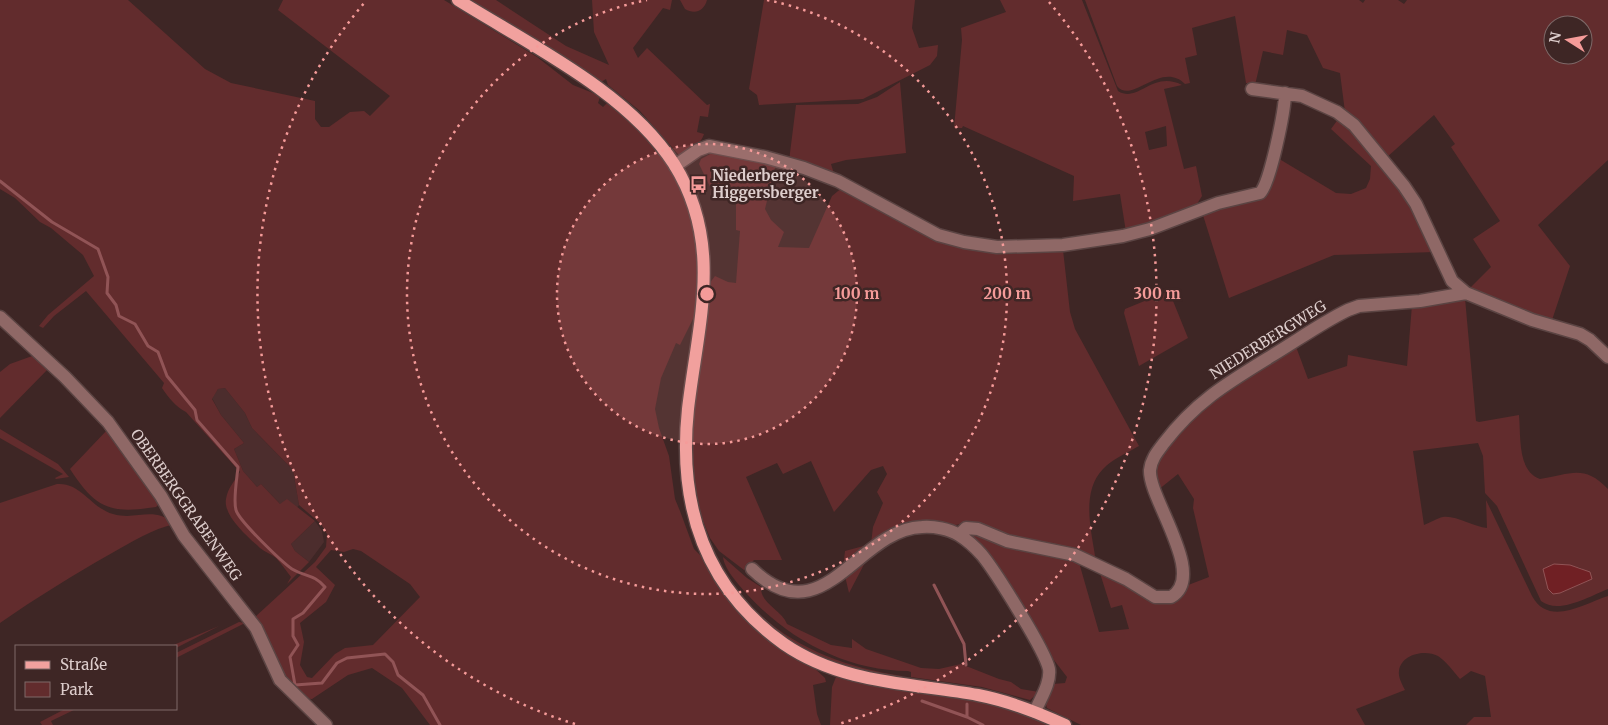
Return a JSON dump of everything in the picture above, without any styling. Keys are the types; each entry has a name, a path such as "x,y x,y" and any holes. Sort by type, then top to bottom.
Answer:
{"main road":[{"path":"458,0 615,100 640,121 675,166 689,196 698,224 705,270 704,312 685,450 687,481 692,512 702,542 722,581 742,607 762,626 792,649 821,664 865,678 980,696 1035,712 1066,725"}],"street":[{"path":"1252,89 1302,96 1326,106 1354,125 1408,192 1416,204 1452,281 1466,293 1532,320 1586,336 1608,357"},
{"path":"675,166 705,146 718,147 765,157 820,173 852,187 929,231 950,239 997,247 1070,244 1150,229 1218,203 1260,193 1268,177 1284,110 1285,94"},
{"name":"NIEDERBERGWEG","path":"959,535 966,528 974,528 1007,541 1065,552 1118,574 1155,596 1171,597 1181,586 1182,573 1171,527 1153,488 1150,470 1154,457 1186,419 1223,385 1348,310 1359,306 1420,302 1466,293"},
{"name":"OBERBERGGRABENWEG","path":"0,317 90,400 108,422 162,496 184,536 256,628 280,680 326,725"},
{"path":"752,569 772,585 792,591 809,590 829,583 874,547 904,530 931,527 959,535 988,562 1044,656 1049,670 1048,682 1035,712"}],"shaded area":[{"path":"225,388 245,413 252,428 293,470 299,505 297,508 292,504 280,504 261,484 257,487 243,471 234,449 244,443 221,415 212,398 218,389"},
{"path":"315,521 322,531 324,542 309,562 295,551 291,544"},
{"path":"1554,564 1570,565 1590,572 1592,579 1560,593 1553,594 1548,589 1543,569"}],"green space":[{"path":"0,0 128,0 205,69 231,83 315,101 315,119 321,127 329,127 350,112 364,111 370,116 390,96 278,10 283,0 444,0 537,57 573,85 598,95 600,97 598,103 603,107 608,102 612,104 650,140 670,169 684,198 693,225 699,257 696,313 680,345 676,343 661,378 655,409 659,428 669,456 675,499 694,549 703,558 711,572 825,678 826,682 813,685 817,714 821,725 430,725 402,688 372,668 348,675 312,699 303,697 294,690 278,666 255,617 315,562 326,547 327,534 321,524 299,505 293,470 252,428 245,413 225,388 218,389 212,399 221,415 244,443 234,449 243,471 257,487 261,484 280,504 287,499 315,521 291,544 295,551 309,562 287,584 291,577 276,558 249,538 237,526 228,512 226,506 227,495 240,472 186,412 170,398 162,388 164,383 86,291 54,316 43,328 39,326 48,315 94,276 83,255 51,228 40,222 15,198 0,189","holes":["353,549 361,551 410,584 420,597 373,645 345,648 335,654 312,678 307,677 300,665 304,642 300,623 326,602 335,585 316,567 331,550 344,552"]},
{"path":"466,0 496,0 566,46 609,65 594,32 592,0 672,0 670,10 663,8 633,48 638,58 647,48 707,105 710,104 708,117 700,116 697,132 704,134 702,138 690,150 678,154 640,111 608,85 606,79 601,82"},
{"path":"680,0 707,0 704,7 699,11 692,12 685,9"},
{"path":"764,0 915,0 912,28 919,48 938,45 937,56 930,65 863,99 759,105 757,95 749,89"},
{"path":"1000,0 1082,0 1118,91 1125,94 1132,93 1162,81 1171,81 1182,85 1164,89 1184,169 1196,166 1202,196 1195,207 1126,232 1120,194 1073,201 1074,176 963,126 962,128 954,128 962,40 961,28 1006,12","holes":["1166,126 1167,146 1149,150 1145,132"]},
{"path":"1085,0 1359,0 1363,3 1365,0 1398,0 1404,4 1407,0 1608,0 1608,160 1538,225 1570,266 1551,323 1468,290 1491,267 1473,239 1500,221 1451,147 1455,144 1434,115 1386,158 1345,112 1340,73 1323,68 1307,35 1287,30 1283,55 1263,51 1255,85 1246,83 1235,16 1192,28 1197,55 1185,58 1190,83 1185,84 1176,78 1166,77 1131,90 1123,90 1117,86"},
{"path":"900,82 906,153 846,160 831,164 835,177 789,161 796,105 858,104 877,97"},
{"path":"1339,118 1344,120 1402,187 1436,252 1334,255 1229,298 1202,212 1258,198 1276,157 1336,193 1351,194 1366,188 1370,179 1371,166 1331,129"},
{"path":"714,152 776,164 765,209 771,220 784,232 778,247 809,248 832,196 843,187 919,230 1063,250 1070,312 1075,329 1139,446 1107,465 1096,479 1092,490 1089,514 1096,562 966,523 950,526 922,523 843,569 845,551 871,544 873,527 883,503 877,492 887,474 883,466 871,470 834,512 811,461 783,474 777,463 746,477 782,560 754,560 744,570 719,551 710,538 693,496 689,450 709,284 715,276 728,282 736,283 740,231 736,230 736,204 732,190 714,195 699,164 701,159"},
{"path":"1169,291 1188,338 1139,366 1124,313 1125,309"},
{"path":"1465,298 1476,421 1519,415 1520,442 1524,461 1527,469 1533,475 1540,479 1569,473 1584,474 1592,476 1608,489 1608,589 1574,603 1557,606 1548,605 1541,601 1497,506 1485,493 1483,456 1478,443 1413,451 1424,525 1448,517 1487,528 1486,500 1532,596 1539,605 1557,612 1567,611 1608,596 1608,725 1466,725 1474,717 1491,717 1485,676 1471,671 1460,679 1441,658 1427,653 1414,654 1404,660 1401,665 1399,676 1405,690 1356,709 1365,725 1081,725 1047,708 1045,701 1053,684 1065,683 1067,677 1040,642 970,535 971,533 1078,559 1099,632 1129,629 1122,605 1111,608 1099,570 1152,599 1209,577 1193,508 1194,499 1178,474 1158,490 1155,480 1157,459 1211,399 1295,344 1308,379 1347,366 1348,355 1407,366 1412,305","holes":["1563,564 1581,568 1592,579 1560,593"]},
{"path":"35,355 49,368 0,418 0,372 10,364"},
{"path":"109,428 159,504 156,507 127,510 106,506 88,493 70,469"},
{"path":"0,429 58,464 69,477 56,479 63,474 0,438"},
{"path":"57,484 73,487 105,511 113,514 122,516 159,515 175,524 150,532 112,553 0,623 0,503"},
{"path":"869,555 849,593 845,576"},
{"path":"723,557 747,578 761,587 764,598 787,624 831,645 852,648 852,639 866,649 921,668 939,669 961,664 1011,682 1021,689 1039,692 1030,700 982,687 911,677 911,672 908,671 885,670 840,658 799,638 779,624 745,592 728,571"},
{"path":"718,559 734,584 752,606 772,625 820,653 873,671 902,676 902,680 835,664 817,657 782,636 751,609 738,593"},
{"path":"239,622 245,623 178,657 178,652"},
{"path":"219,626 178,647 178,645 173,645"},
{"path":"836,677 996,704 1054,725 830,725 832,687"},
{"path":"63,710 74,710 51,721 53,725 42,725 40,722"}],"waterway":[{"path":"0,181 52,222 98,249 108,277 107,293 116,305 119,316 135,324 148,346 158,352 167,376 195,410 197,420 238,467 235,501 236,510 239,515 261,541 287,565 297,572 317,580 325,587 303,613 293,619 293,636 298,645 290,657 295,685 322,683 337,663 347,658 385,654 393,662 398,675 423,695 440,725"},
{"path":"934,585 964,644 966,665"},
{"path":"922,701 967,717 983,725"},
{"path":"967,704 967,717"}],"place":[{"name":"Niederberg Higgersberger","path":"698,185"}]}
